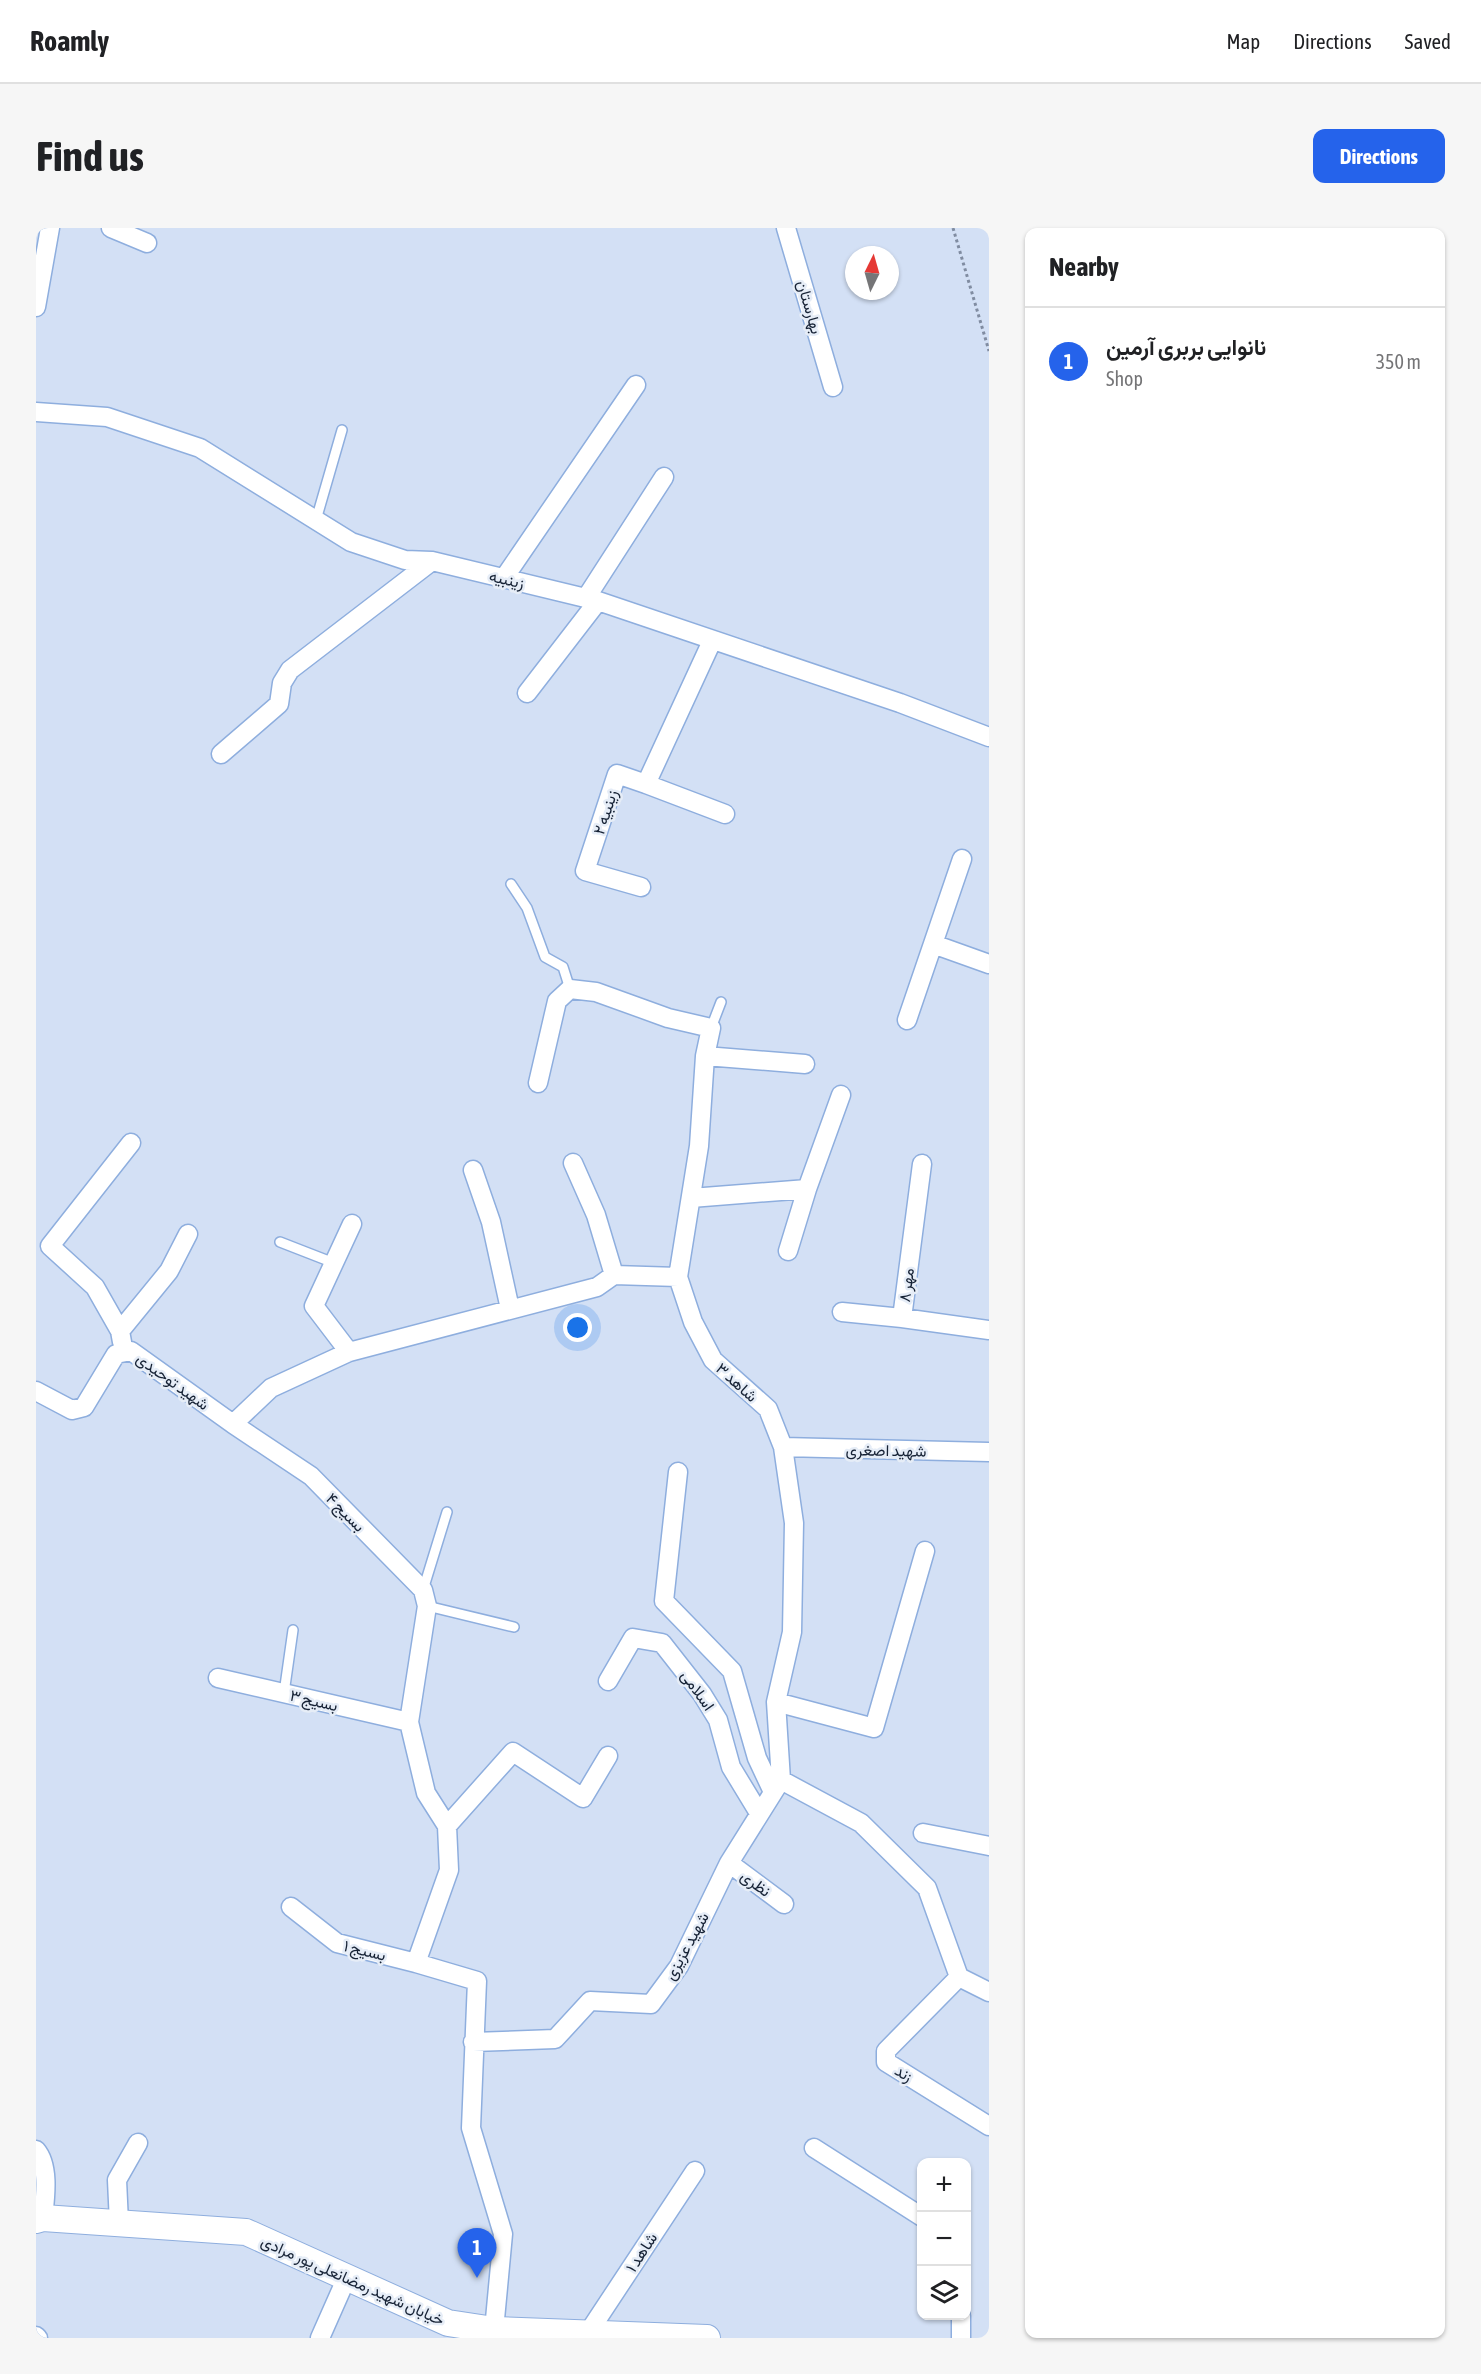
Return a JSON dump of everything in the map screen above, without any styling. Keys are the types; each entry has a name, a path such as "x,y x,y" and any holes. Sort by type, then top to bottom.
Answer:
{"street":[{"path":"36,307 50,228"},
{"path":"111,228 147,243"},
{"name":"بهارستان","path":"786,228 833,387"},
{"path":"504,578 636,384"},
{"name":"زینبیه","path":"36,412 107,417 200,448 351,542 405,560 432,561 592,599 900,704 989,737"},
{"path":"528,693 592,599 664,477"},
{"path":"221,754 279,704 282,683 290,670 432,561"},
{"path":"712,641 646,784 725,814"},
{"name":"زینبیه ۲","path":"641,888 585,871 617,774 646,784"},
{"path":"907,1020 962,859"},
{"path":"933,944 989,964"},
{"path":"538,1083 557,1001 570,989 596,992 668,1018 711,1028"},
{"name":"شاهد ۳","path":"711,1028 705,1056 699,1146 678,1276 693,1322 713,1360 768,1409 783,1447 794,1523 792,1632 777,1702 777,1786"},
{"path":"705,1056 805,1064"},
{"path":"788,1251 807,1189 841,1095"},
{"path":"124,1353 120,1331 95,1287 50,1246 131,1143"},
{"path":"573,1163 596,1215 614,1275"},
{"name":"مهر ۸","path":"922,1164 902,1318 989,1330"},
{"path":"474,1170 491,1222 510,1309"},
{"path":"691,1198 807,1189"},
{"path":"349,1352 314,1306 352,1224"},
{"path":"120,1331 169,1271 188,1234"},
{"path":"233,1424 272,1388 349,1352 597,1287 614,1275 678,1276"},
{"path":"842,1312 902,1318"},
{"name":"شهید توحیدی","path":"36,1391 72,1410 84,1407 116,1354 131,1351 233,1424"},
{"name":"بسیج ۴","path":"233,1424 311,1476 425,1598"},
{"name":"شهید اصغری","path":"783,1447 989,1452"},
{"path":"678,1473 664,1601 732,1671 757,1758 777,1786 861,1823 927,1888 959,1977 989,1992"},
{"path":"777,1702 874,1728 925,1551"},
{"path":"425,1598 409,1722 426,1793 447,1826 449,1870 416,1963 477,1981 471,2128 503,2234 494,2330"},
{"name":"اسلامی","path":"608,1681 633,1638 662,1643 702,1694 718,1720 731,1767 759,1813"},
{"name":"بسیج ۳","path":"218,1678 409,1722"},
{"path":"447,1826 513,1752 583,1798 608,1755"},
{"name":"شهید عزیزی","path":"473,2042 555,2039 590,2001 651,2004 679,1966 729,1863 777,1786"},
{"path":"923,1833 989,1846"},
{"name":"نظری","path":"729,1863 784,1904"},
{"name":"بسیج ۱","path":"291,1907 337,1943 416,1963"},
{"name":"زند","path":"959,1977 886,2050 886,2062 989,2126"},
{"path":"119,2223 117,2180 138,2143"},
{"path":"814,2148 917,2214"},
{"path":"36,2151 39,2154 46,2184 39,2219"},
{"name":"شاهد ۱","path":"588,2333 695,2172"},
{"name":"خیابان شهید رمضانعلی پور مرادی","path":"39,2219 246,2232 448,2323 494,2330 707,2338"},
{"path":"321,2338 347,2277"},
{"path":"961,2320 961,2338"}],"lane":[{"path":"316,520 342,430"},
{"path":"511,884 527,908 545,957 563,967 570,989"},
{"path":"711,1028 721,1002"},
{"path":"280,1242 334,1263"},
{"path":"447,1512 425,1598 514,1627"},
{"path":"284,1693 293,1630"}],"path":[{"path":"953,228 989,351"}],"place":[{"name":"نانوایی بربری آرمین","path":"477,2278"}]}
